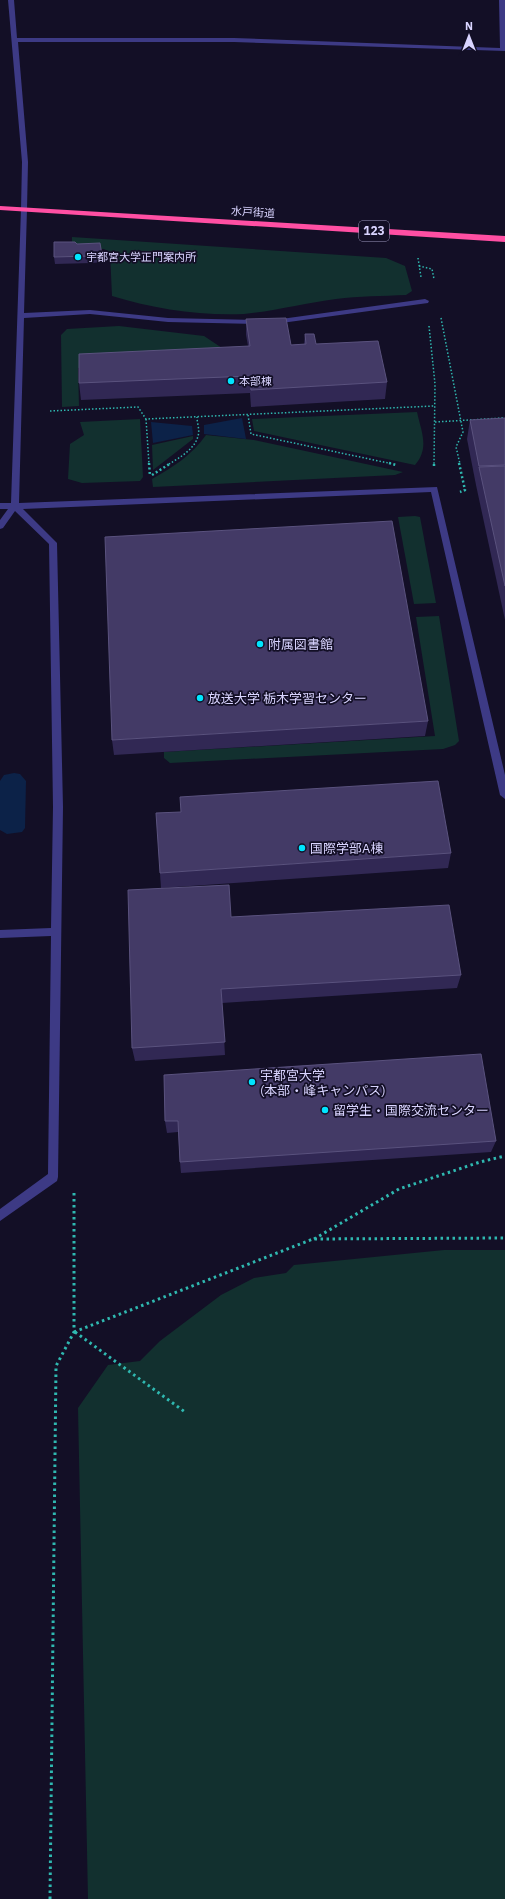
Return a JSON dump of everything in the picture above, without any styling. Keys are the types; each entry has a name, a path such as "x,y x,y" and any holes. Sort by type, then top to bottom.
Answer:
{"highway":[{"name":"水戸街道","path":"0,208 505,239"}],"street":[{"path":"0,526 16,506 25,162 11,0"},
{"path":"14,40 234,40 503,50 502,0"},
{"path":"21,316 90,312 168,320 271,322 326,315 372,306 425,301"},
{"path":"0,506 434,489 505,795"},
{"path":"0,1216 53,1177 58,807 53,543 16,506"},
{"path":"0,934 56,932"}],"path":[{"path":"418,256 425,301 434,384 434,489"},
{"path":"419,266 432,269 435,284"},
{"path":"437,502 465,490 456,447 463,432 440,314"},
{"path":"146,419 434,406"},
{"path":"50,411 138,407 146,419 150,481"},
{"path":"248,415 251,434 403,466"},
{"path":"150,477 191,447 198,436 197,417"},
{"path":"435,422 503,418 505,423"},
{"path":"185,1412 74,1332 313,1239 400,1188 480,1162 505,1156"},
{"path":"313,1239 505,1238"}],"green space":[{"path":"72,237 386,258 405,266 412,291 406,295 336,299 244,314 211,314 177,311 144,305 112,296 110,252 104,249 72,248"},
{"path":"119,326 204,336 225,350 236,361 78,368 79,406 62,407 61,335 67,329"},
{"path":"417,412 422,433 423,446 420,459 415,465 254,431 252,419"},
{"path":"140,419 143,477 140,481 82,483 68,479 70,444 84,435 80,422"},
{"path":"206,435 254,440 403,472 395,475 153,487 152,479 181,460 194,449"},
{"path":"193,436 193,439 153,470 152,445"},
{"path":"398,517 420,517 436,603 414,604"},
{"path":"439,616 459,741 455,745 443,749 170,763 164,758 164,752 435,736 416,617"},
{"path":"444,1250 505,1250 505,1899 88,1899 78,1408 108,1365 140,1361 160,1341 221,1295 254,1278 286,1273 294,1265"}],"water":[{"path":"242,418 246,439 204,434 204,425"},
{"path":"151,422 192,426 193,435 153,443"},
{"path":"14,773 20,774 26,781 25,828 22,832 7,834 0,830 0,781 4,775"}],"building":[{"path":"54,242 75,242 77,244 100,243 102,255 54,257"},
{"path":"286,318 291,345 306,344 305,334 314,334 316,344 378,341 387,382 251,390 250,376 79,383 79,354 250,346 246,319"},
{"path":"505,418 505,465 479,466 470,420"},
{"path":"505,466 505,586 479,467"},
{"name":"附属図書館","path":"392,521 428,721 112,740 105,537"},
{"name":"国際学部A棟","path":"438,781 451,853 160,873 156,813 181,812 180,797"},
{"path":"229,885 231,917 449,905 461,975 221,989 225,1042 132,1048 128,890"},
{"name":"留学生・国際交流センター","path":"481,1054 496,1141 180,1162 178,1121 165,1121 164,1075"}],"place":[{"name":"宇都宮大学正門案内所","path":"78,257"},
{"name":"本部棟","path":"231,381"},
{"name":"附属図書館","path":"260,644"},
{"name":"放送大学 栃木学習センター","path":"200,698"},
{"name":"国際学部A棟","path":"302,848"},
{"name":"宇都宮大学 (本部・峰キャンパス)","path":"252,1082"},
{"name":"留学生・国際交流センター","path":"325,1110"}]}
